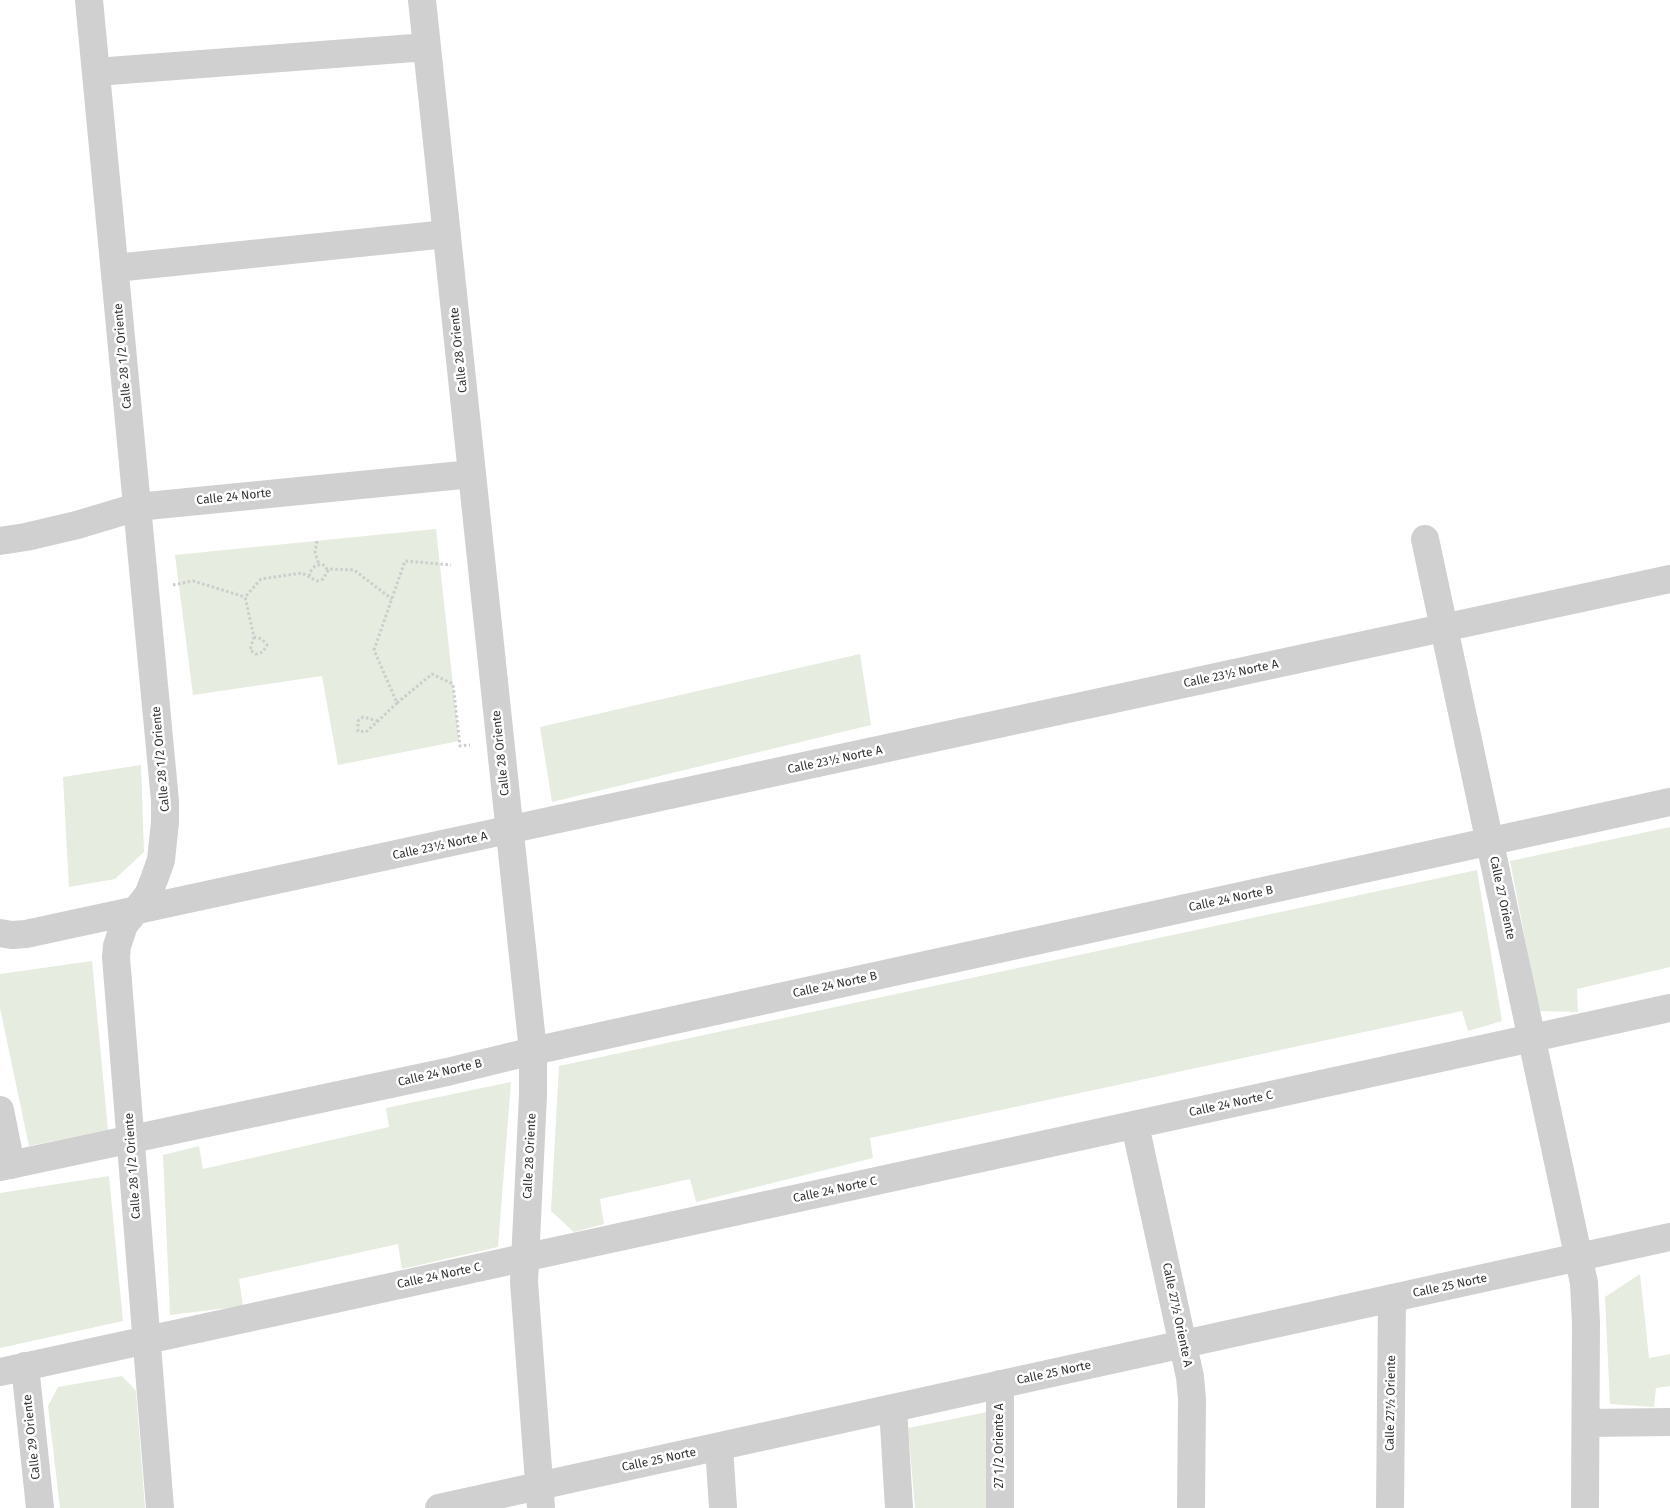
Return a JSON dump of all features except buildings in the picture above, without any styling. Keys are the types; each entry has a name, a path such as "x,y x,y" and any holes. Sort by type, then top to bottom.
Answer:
{"street":[{"name":"Calle 28 1/2 Oriente","path":"89,0 166,822 160,860 155,877 148,894 124,925 120,934 116,957 160,1508"},
{"name":"Calle 28 Oriente","path":"422,0 533,1051 533,1095 524,1282 540,1497"},
{"path":"96,72 427,47"},
{"path":"115,268 447,234"},
{"name":"Calle 24 Norte","path":"0,541 77,525 137,507 472,474"},
{"name":"Calle 27 Oriente","path":"1425,539 1584,1283 1586,1306 1586,1423"},
{"name":"Calle 23½ Norte A","path":"0,933 12,935 26,934 509,831 1670,578"},
{"name":"Calle 24 Norte B","path":"6,1166 447,1072 533,1051 1670,802"},
{"name":"Calle 24 Norte C","path":"12,1369 1670,1008"},
{"path":"0,1110 6,1166"},
{"name":"Calle 27½ Oriente A","path":"1135,1125 1190,1377 1192,1399 1190,1508"},
{"name":"Calle 25 Norte","path":"438,1508 540,1497 719,1446 1670,1237"},
{"name":"Calle 27½ Oriente","path":"1390,1508 1392,1298"},
{"name":"Calle 29 Oriente","path":"12,1369 40,1508"},
{"name":"27 1/2 Oriente A","path":"1000,1384 1000,1508"},
{"path":"894,1408 899,1508"},
{"path":"1585,1508 1586,1423 1670,1422"},
{"path":"719,1446 724,1508"}],"path":[{"path":"316,541 319,565"},
{"path":"397,703 374,650 405,560 482,567"},
{"path":"311,577 309,573 315,566 322,564 328,571"},
{"path":"245,597 261,579 302,573 316,581 323,579 329,569 354,570 392,599"},
{"path":"144,577 166,586 193,581 245,597"},
{"path":"245,597 254,637 250,650 256,654 263,652 267,645 262,639 254,637"},
{"path":"378,721 364,717 358,721 358,731 366,732 432,674 453,684 460,746 500,741"}],"shaded area":[{"path":"436,529 459,741 338,765 322,676 193,695 175,555"},
{"path":"860,654 871,725 552,802 540,727"},
{"path":"141,765 144,852 115,879 69,887 63,777"},
{"path":"1670,827 1670,967 1577,989 1578,1012 1539,1011 1510,861"},
{"path":"1477,870 1502,1021 1468,1031 1462,1011 870,1138 873,1158 696,1202 690,1179 600,1199 604,1224 574,1232 551,1211 559,1066"},
{"path":"92,961 108,1130 29,1146 0,1008 0,974"},
{"path":"511,1082 498,1247 402,1269 398,1244 239,1279 243,1306 170,1315 163,1155 199,1146 203,1169 389,1127 386,1108"},
{"path":"109,1176 123,1321 0,1348 0,1193"},
{"path":"1640,1274 1649,1358 1670,1354 1670,1386 1656,1388 1654,1407 1610,1404 1605,1297"},
{"path":"122,1376 136,1391 145,1508 60,1508 48,1406 58,1387"},
{"path":"987,1412 988,1508 915,1508 908,1428"}]}
